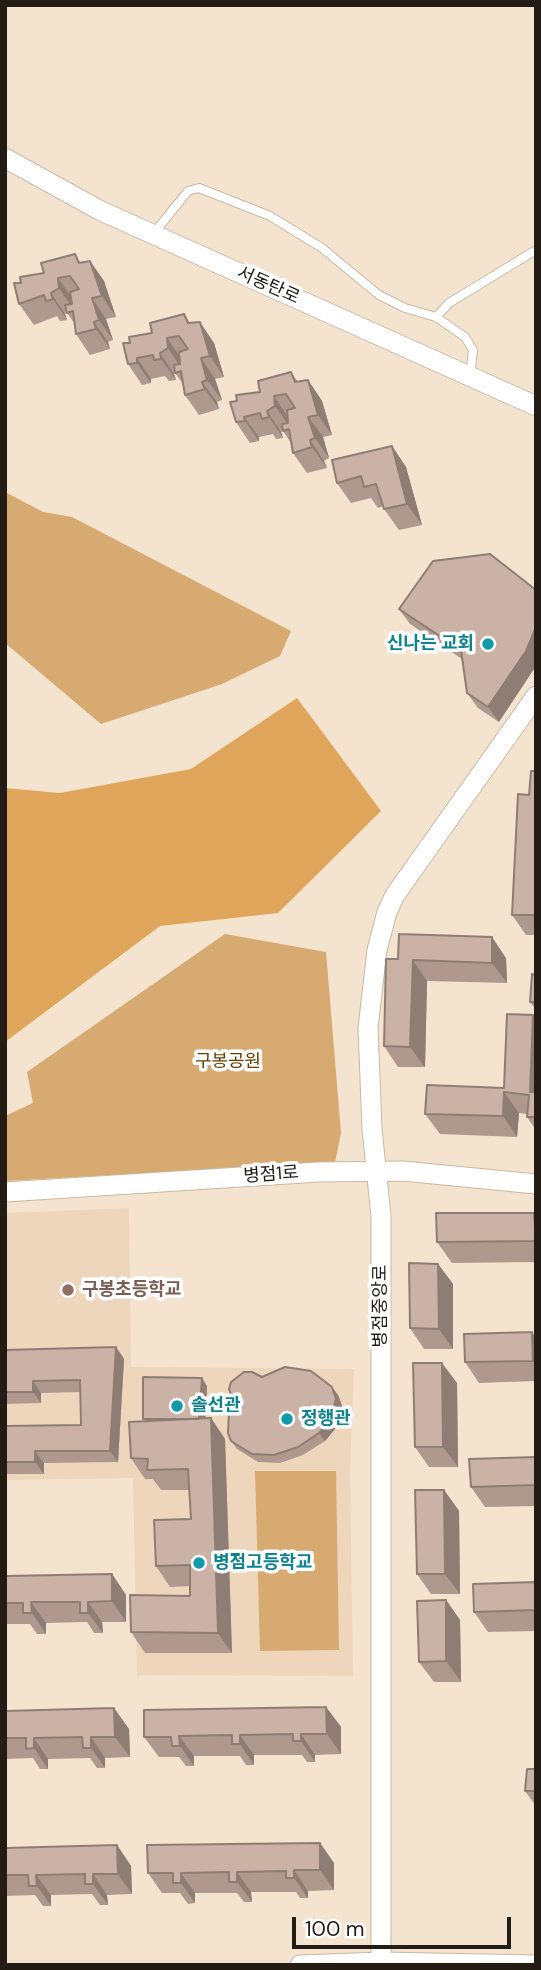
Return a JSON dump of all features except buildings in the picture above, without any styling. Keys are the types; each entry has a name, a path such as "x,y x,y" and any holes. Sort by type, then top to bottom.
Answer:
{"street":[{"name":"서동탄로","path":"5,158 99,210 536,406"},
{"name":"병점중앙로","path":"381,1963 381,1216 368,1028 377,950 387,912 407,877 536,696"},
{"name":"병점1로","path":"5,1192 377,1171 403,1171 536,1184"},
{"path":"300,1965 536,1965"}],"lane":[{"path":"153,234 188,191 199,188 270,216 322,248 379,295 405,308 436,317 465,337 473,350 470,377"},
{"path":"436,317 449,303 536,250"}],"shaded area":[{"path":"297,698 381,811 278,913 160,926 5,1042 5,788 60,793 191,769"},
{"path":"129,1208 131,1367 354,1369 350,1471 353,1676 137,1675 133,1478 5,1480 5,1213"}],"green space":[{"path":"5,492 43,512 72,517 291,631 280,656 222,684 101,724 5,643"},
{"name":"구봉공원","path":"225,934 326,952 341,1133 335,1163 5,1181 5,1116 33,1103 27,1072"},
{"path":"255,1471 336,1471 339,1650 260,1651"}],"place":[{"name":"신나는 교회","path":"488,644"},
{"name":"구봉초등학교","path":"68,1290"},
{"name":"솔선관","path":"177,1406"},
{"name":"정행관","path":"287,1419"},
{"name":"병점고등학교","path":"199,1563"}]}
